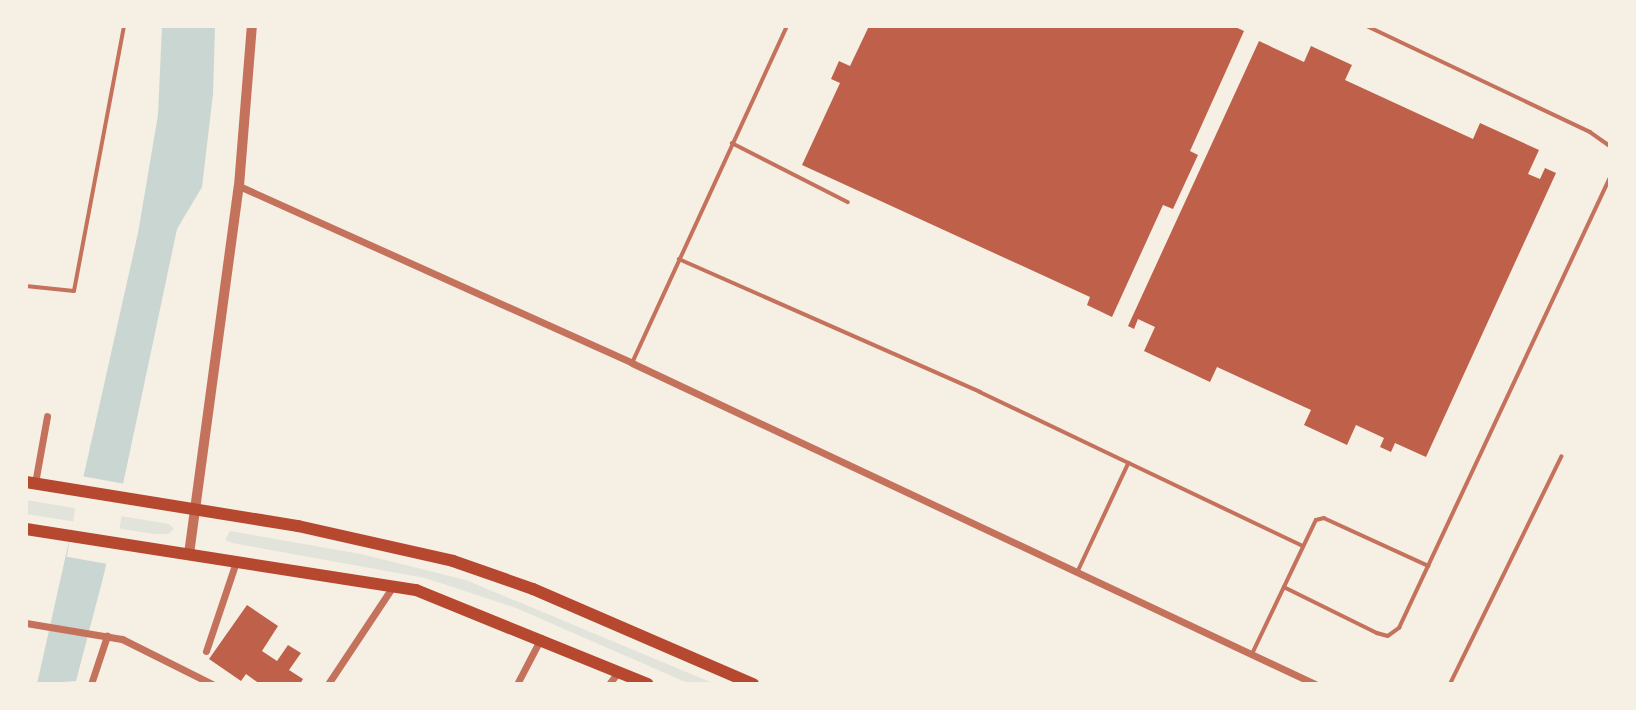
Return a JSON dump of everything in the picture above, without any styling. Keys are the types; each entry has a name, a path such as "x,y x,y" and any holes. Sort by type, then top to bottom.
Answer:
{"main road":[{"path":"30,482 349,536 453,561 533,589 753,684"},
{"path":"27,530 394,586 445,599 648,684"}],"street":[{"path":"189,554 239,186 252,26"},
{"path":"239,186 632,363 1315,684"},
{"path":"30,482 47,416"},
{"path":"206,651 236,561"},
{"path":"328,684 394,586"},
{"path":"30,623 105,636 141,647 212,684"},
{"path":"91,684 105,636"},
{"path":"517,684 541,638"},
{"path":"609,684 619,671"}],"lane":[{"path":"26,286 74,291 124,26"},
{"path":"632,363 787,26"},
{"path":"1367,26 1590,132 1610,146"},
{"path":"732,143 848,202"},
{"path":"1284,587 1388,636 1399,628 1610,177"},
{"path":"679,259 993,398 1303,545"},
{"path":"1450,684 1561,457"},
{"path":"1077,572 1129,463"},
{"path":"1252,654 1316,520 1324,518 1429,566"}],"shaded area":[{"path":"162,26 215,26 213,94 202,187 177,229 104,574 76,681 37,684 138,233 158,115"},
{"path":"26,500 169,524 174,529 168,534 154,534 26,514"},
{"path":"230,531 361,554 466,580 715,684 690,684 516,608 425,578 232,543 225,540"}],"pier":[{"path":"81,476 127,484 113,565 67,557"}],"building":[{"path":"869,26 1233,26 1244,31 1190,151 1198,155 1173,209 1163,205 1112,317 1087,305 1090,297 802,165 840,83 831,79 839,61 850,66"},
{"path":"1259,41 1304,62 1311,46 1352,65 1345,80 1473,139 1480,123 1539,150 1528,174 1540,179 1545,168 1556,173 1426,457 1395,443 1391,452 1380,447 1384,438 1356,425 1347,445 1304,425 1311,410 1217,367 1210,382 1144,351 1155,327 1138,319 1134,329 1128,326"},
{"path":"247,605 278,626 262,651 277,661 288,645 301,653 289,670 303,679 300,684 260,684 246,674 241,681 209,659"}]}
